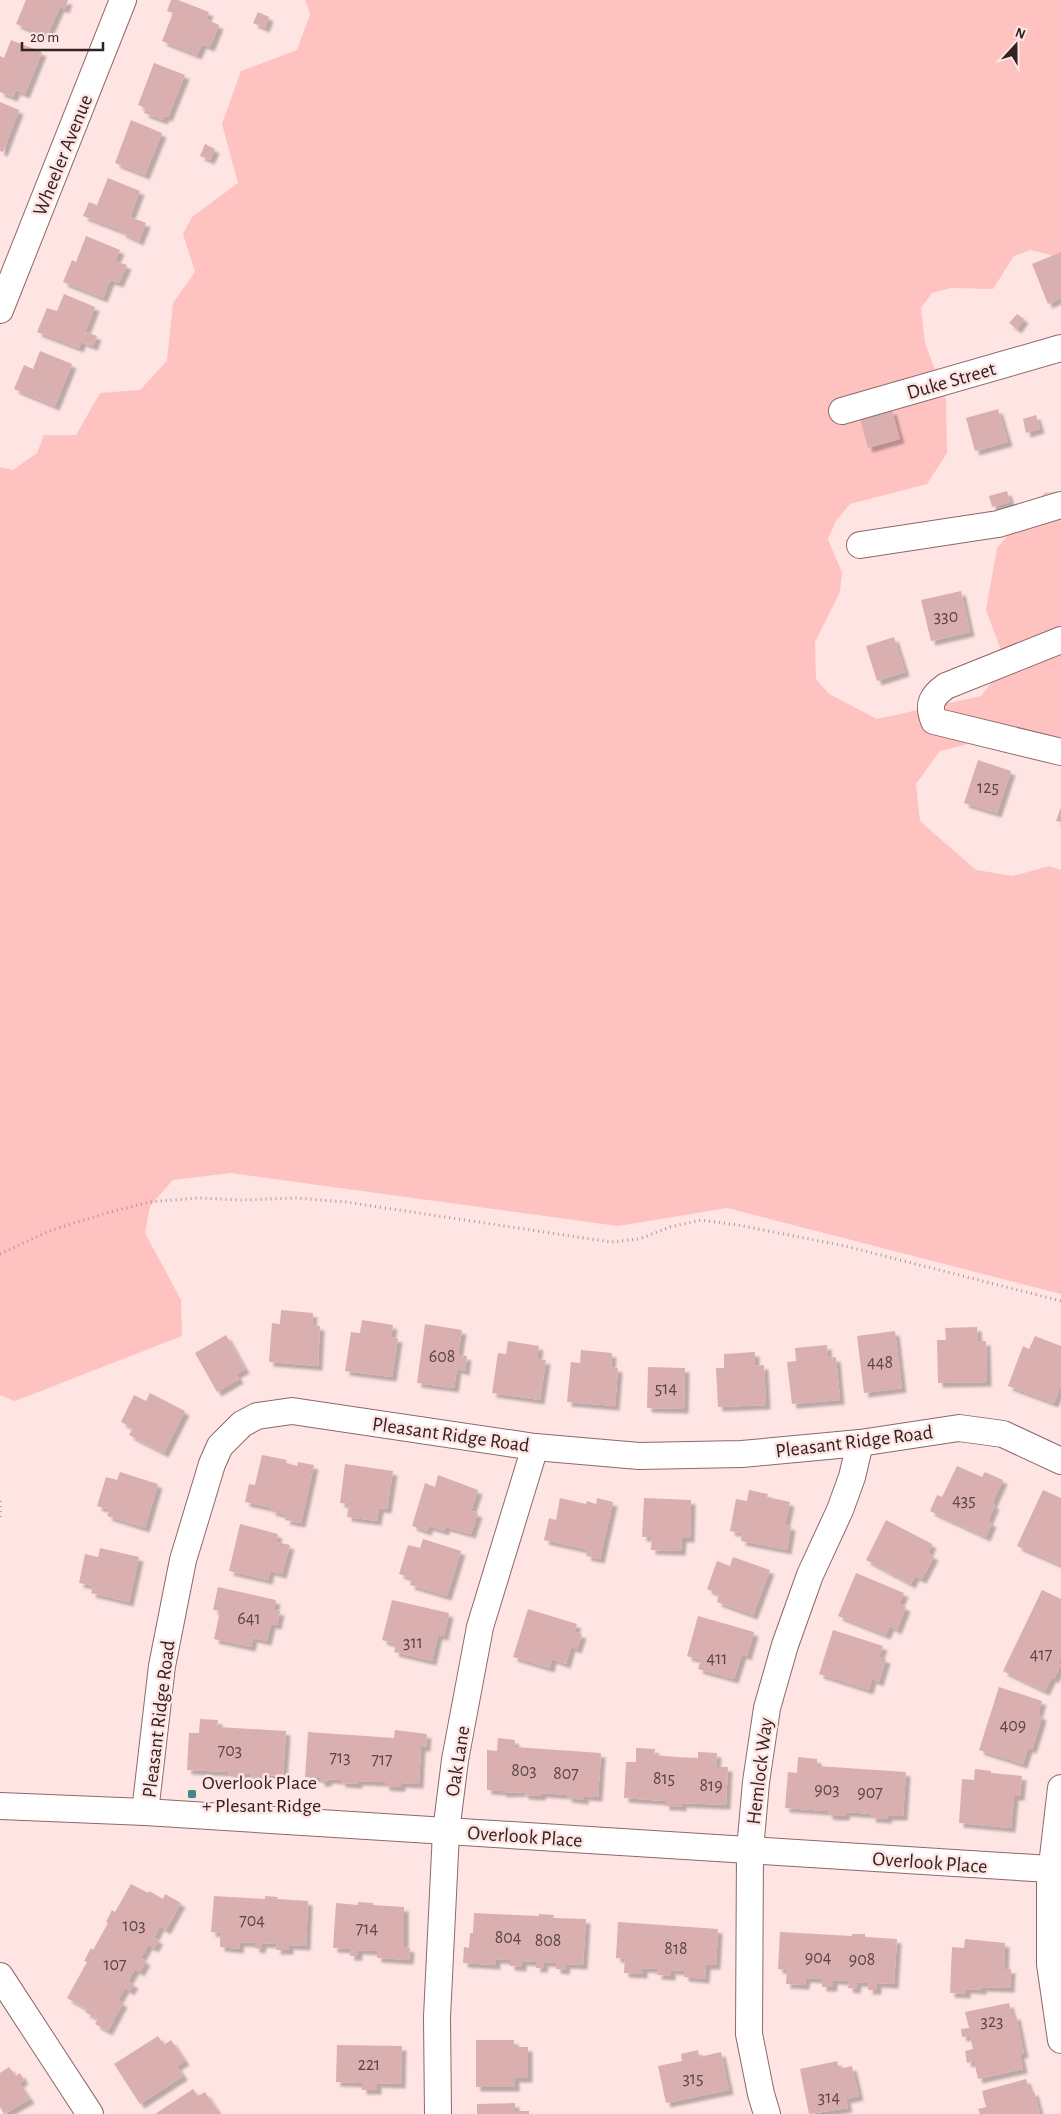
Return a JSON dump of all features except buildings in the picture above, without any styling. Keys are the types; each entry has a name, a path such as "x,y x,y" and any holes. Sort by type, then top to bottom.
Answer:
{"street":[{"name":"Wheeler Avenue","path":"0,310 123,0"},
{"name":"Duke Street","path":"842,411 1061,348"},
{"path":"860,545 998,524 1061,506"},
{"path":"1061,640 946,686 936,693 931,701 930,711 934,720 1061,752"},
{"name":"Pleasant Ridge Road","path":"145,1812 162,1666 184,1560 212,1464 220,1446 242,1424 257,1416 292,1411 535,1447 639,1456 742,1454 860,1443 959,1428 1003,1434 1061,1461"},
{"name":"Hemlock Way","path":"767,2114 749,2034 750,1850 756,1782 767,1708 786,1644 810,1575 840,1510 852,1477 860,1443"},
{"name":"Oak Lane","path":"438,2114 437,2017 446,1832 455,1760 480,1627 535,1447"},
{"path":"1061,1788 1050,1869 1050,1964 1061,2040"},
{"name":"Overlook Place","path":"0,1806 145,1812 1050,1869"},
{"path":"0,1976 90,2114"}],"path":[{"path":"0,1254 49,1231 150,1202 198,1198 243,1200 296,1198 346,1202 610,1242 639,1239 670,1227 701,1220 738,1225 845,1246 1061,1301"},
{"path":"0,1501 0,1521"}],"shaded area":[{"path":"305,0 1061,0 1061,258 1031,250 1014,256 993,289 951,288 932,293 921,308 925,343 946,400 947,453 927,484 850,504 836,521 828,539 842,573 840,592 815,642 816,679 829,694 877,719 981,696 1006,664 986,610 997,548 1045,492 1061,493 1061,742 999,727 965,745 940,751 916,784 920,821 976,870 1013,876 1049,866 1061,870 1061,1294 727,1208 618,1226 231,1173 173,1180 150,1206 145,1233 181,1300 182,1336 15,1401 0,1395 0,467 13,470 37,453 44,435 76,435 100,393 140,390 167,361 173,303 195,272 183,234 192,217 238,183 222,124 241,71 297,50 310,14"}],"place":[{"name":"Overlook Place + Plesant Ridge","path":"192,1794"}]}
